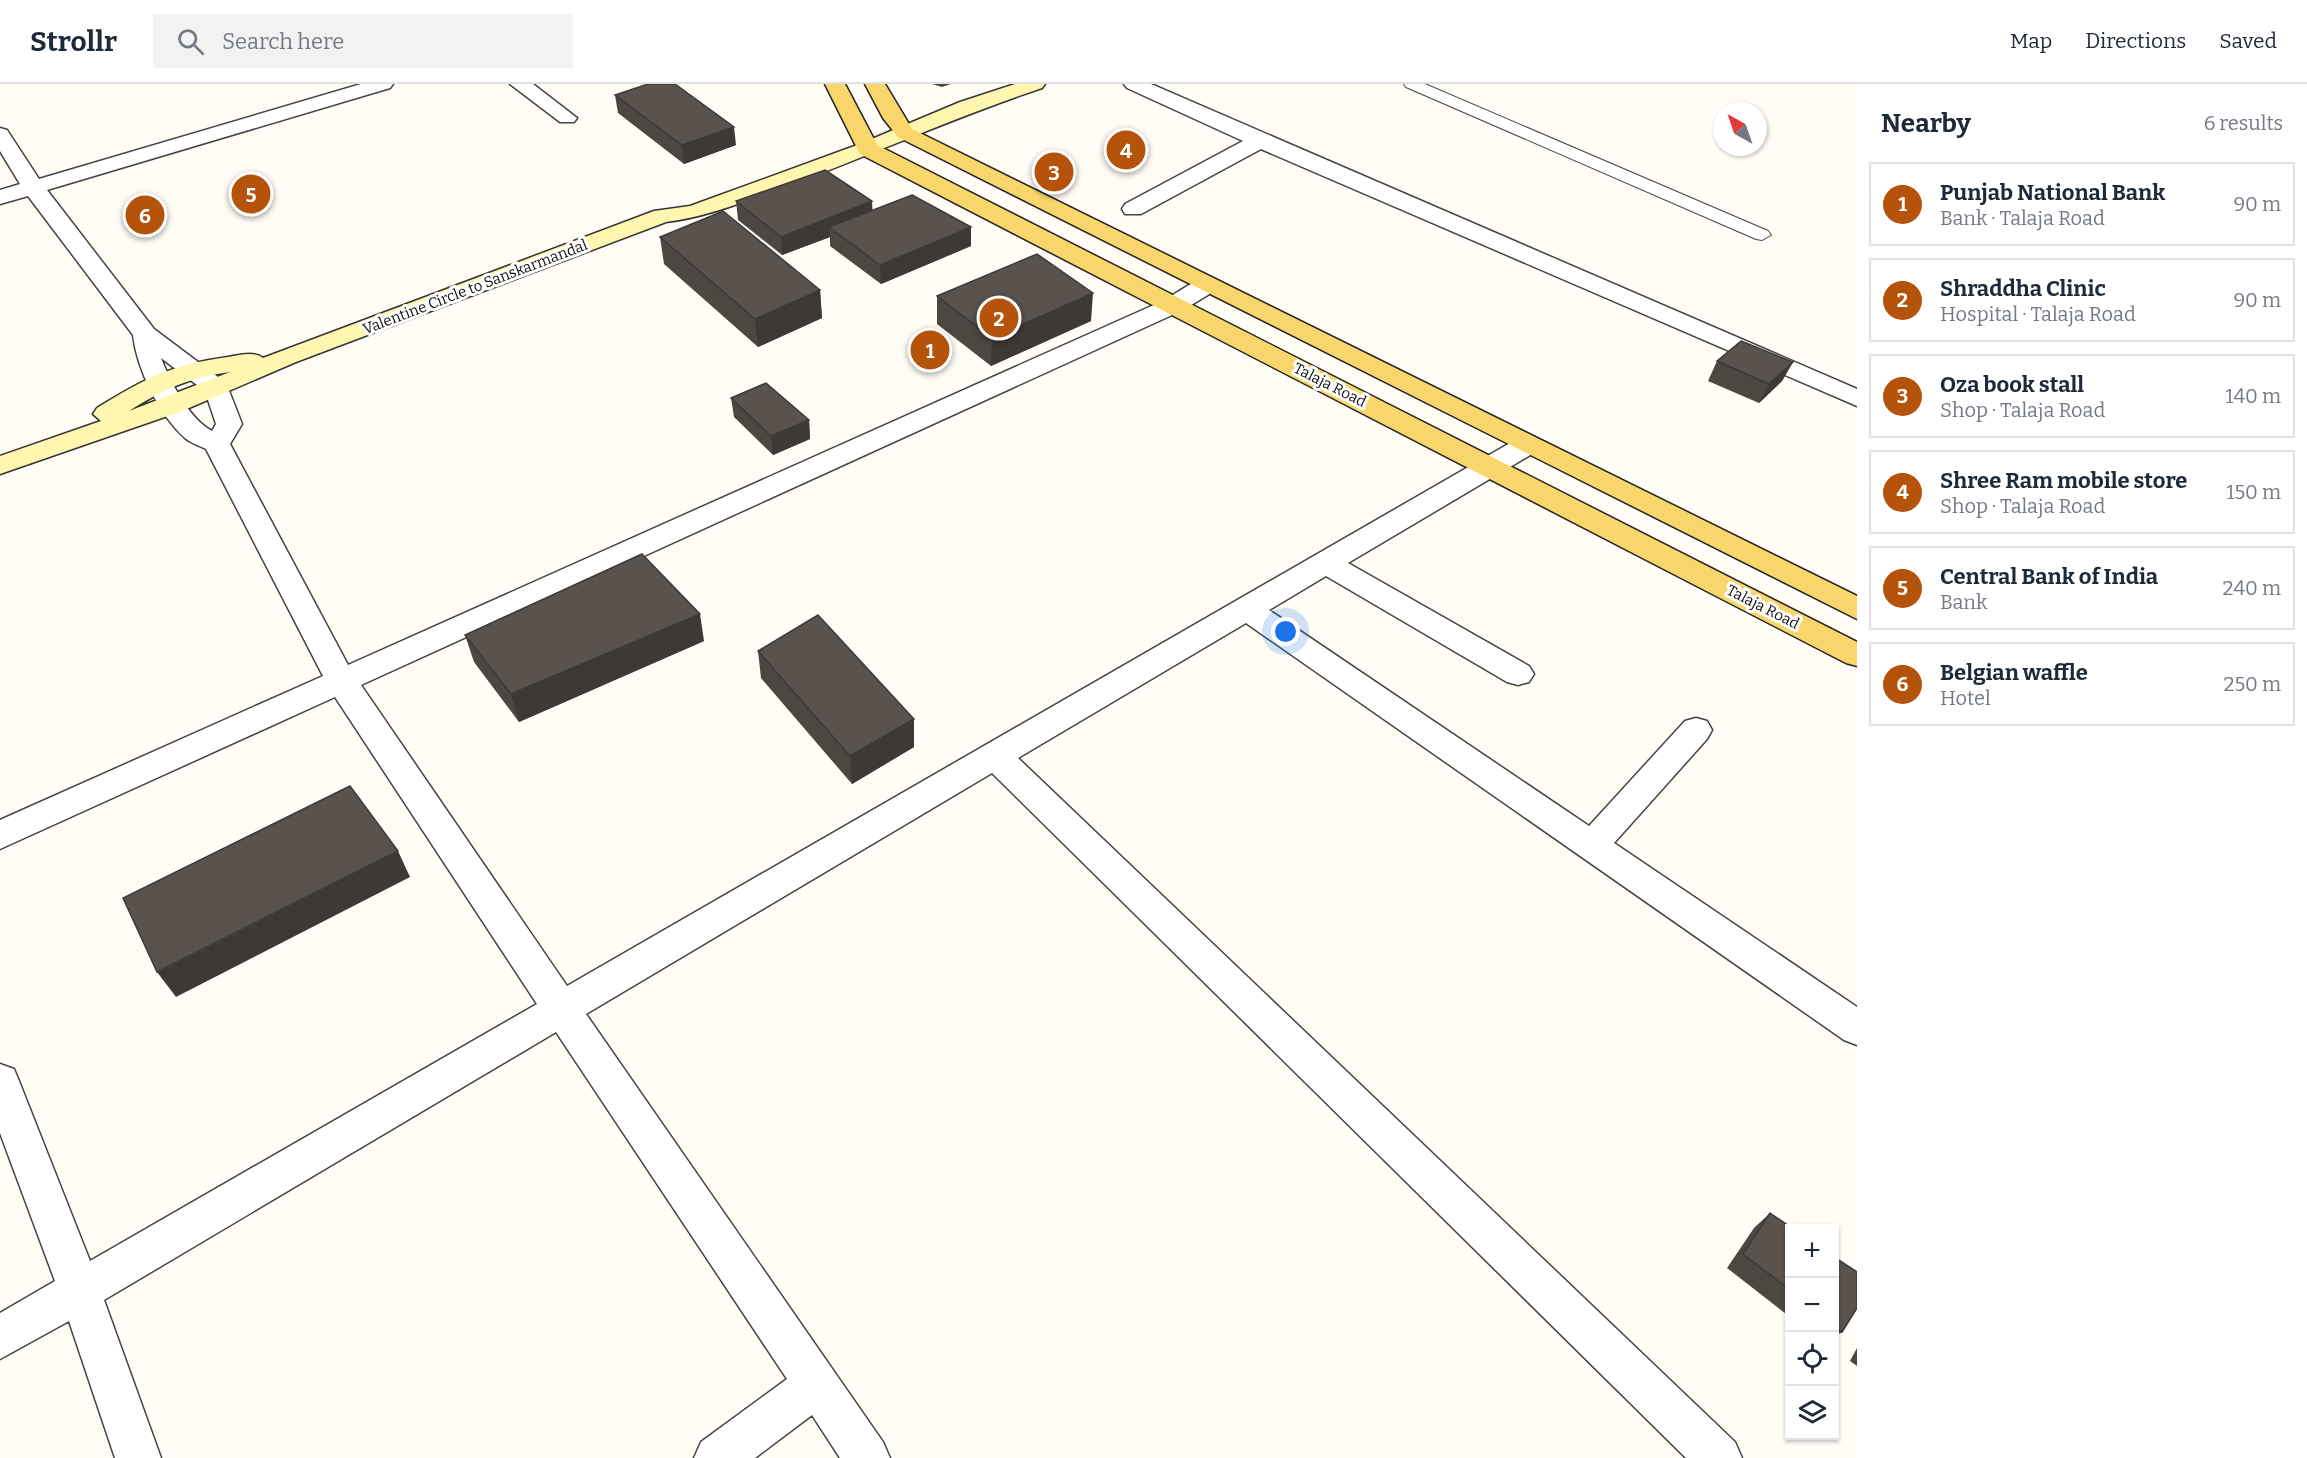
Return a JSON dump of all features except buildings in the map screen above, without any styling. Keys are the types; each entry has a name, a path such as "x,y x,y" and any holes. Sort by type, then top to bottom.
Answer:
{"main road":[{"path":"835,84 854,138"},
{"path":"875,84 899,124"},
{"name":"Valentine Circle to Sanskarmandal","path":"899,124 987,84"},
{"name":"Valentine Circle to Sanskarmandal","path":"662,216 694,212 854,138 1035,84"},
{"name":"Talaja Road","path":"899,124 1208,285 1857,609"},
{"name":"Talaja Road","path":"854,138 1174,305 1857,655"},
{"name":"Valentine Circle to Sanskarmandal","path":"0,465 173,405 287,357 662,216 688,199 816,146"},
{"name":"Valentine Circle to Sanskarmandal","path":"58,445 158,382 195,369 220,364 287,357"}],"street":[{"path":"0,197 383,84"},
{"path":"520,84 567,118"},
{"path":"1134,84 1260,141 1857,398"},
{"path":"0,134 33,187 145,334 218,388 228,424 217,444"},
{"path":"1133,209 1260,141"},
{"path":"0,835 1174,305 1208,285"},
{"path":"145,334 148,357 158,382 195,433 217,444 341,680 867,1458"},
{"path":"0,1337 1527,445"},
{"path":"1324,562 1518,674"},
{"path":"1245,608 1857,1028"},
{"path":"1591,846 1696,730"},
{"path":"994,755 1719,1458"},
{"path":"0,1081 80,1291 138,1458"},
{"path":"717,1458 817,1384"}],"lane":[{"path":"1412,84 1762,235"}],"place":[{"name":"Shree Ram mobile store","path":"1126,150"},
{"name":"Oza book stall","path":"1054,172"},
{"name":"Central Bank of India","path":"251,194"},
{"name":"Belgian waffle","path":"145,215"},
{"name":"Shraddha Clinic","path":"999,318"},
{"name":"Punjab National Bank","path":"930,350"}]}
